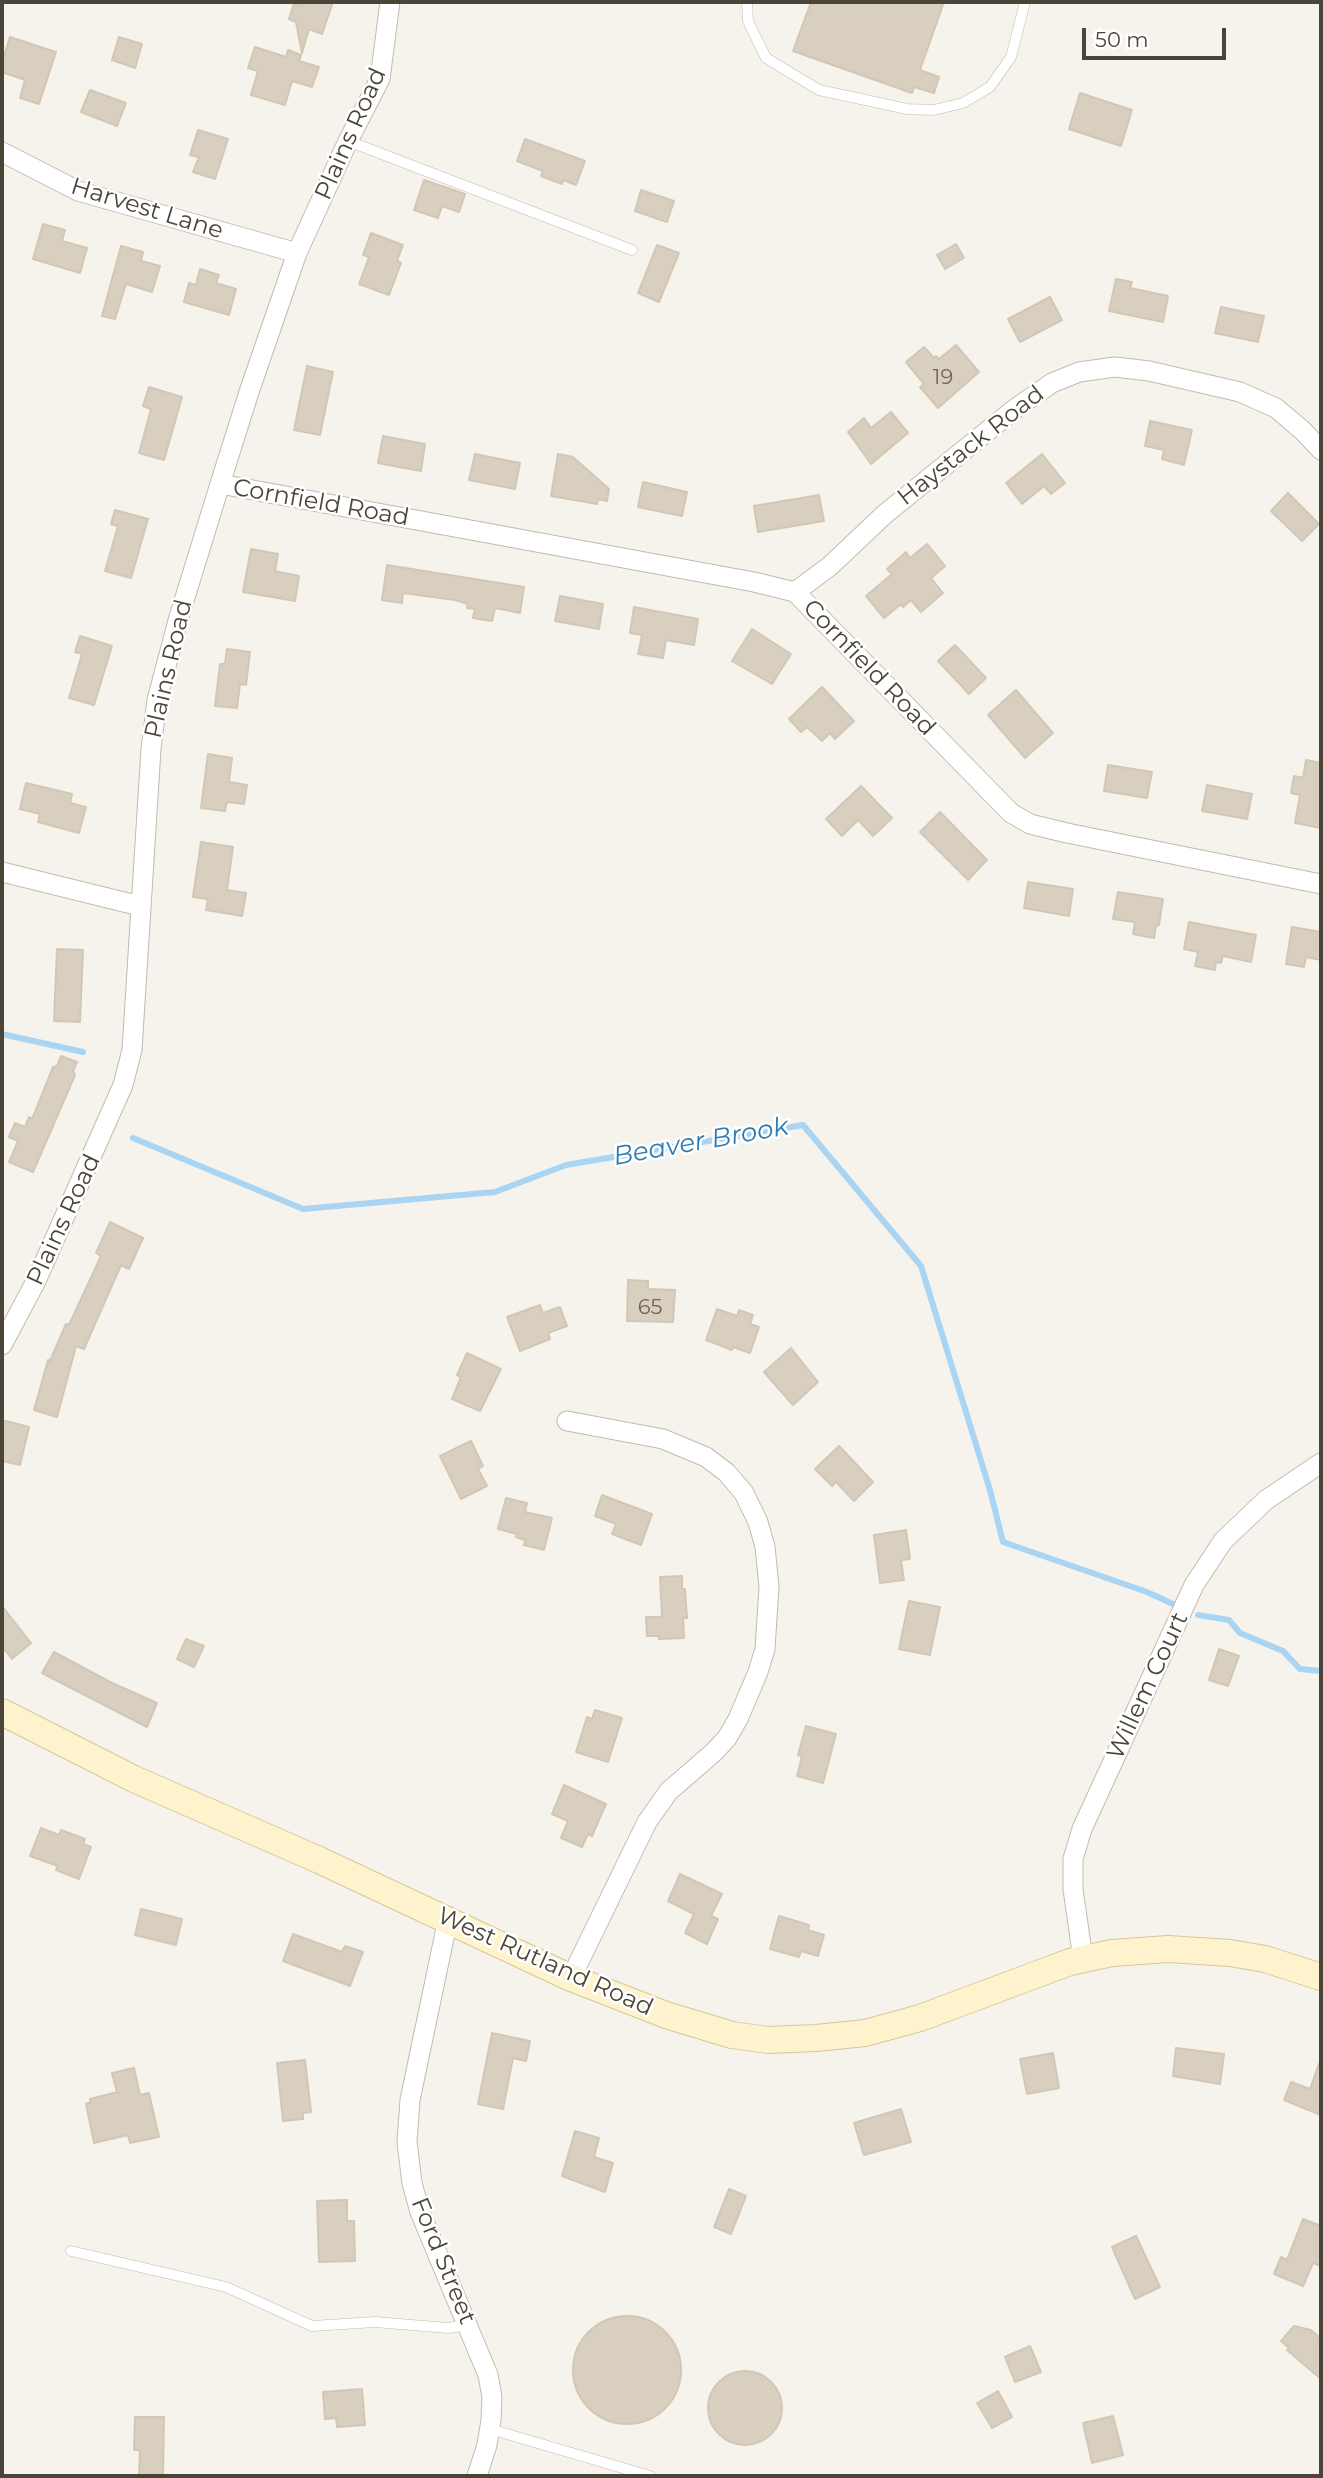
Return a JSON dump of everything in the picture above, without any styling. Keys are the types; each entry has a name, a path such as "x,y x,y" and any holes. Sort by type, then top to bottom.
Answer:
{"main road":[{"name":"West Rutland Road","path":"2,1712 134,1779 320,1860 571,1978 666,2015 732,2035 768,2040 865,2033 920,2018 1070,1962 1112,1953 1168,1949 1230,1953 1265,1959 1321,1977"}],"street":[{"name":"Plains Road","path":"2,1345 36,1281 123,1085 132,1050 151,749 158,700 179,617 220,484 297,253 348,141 380,79 390,2"},
{"name":"Harvest Lane","path":"2,152 78,191 297,253"},
{"name":"Haystack Road","path":"795,592 830,566 884,514 1016,408 1052,383 1079,372 1115,367 1149,371 1240,392 1276,408 1321,450"},
{"name":"Cornfield Road","path":"220,484 754,582 795,592 1011,813 1030,824 1067,834 1321,884"},
{"path":"2,872 140,906"},
{"path":"568,1421 671,1442 706,1457 726,1472 744,1493 758,1521 765,1547 769,1587 765,1649 751,1693 738,1719 727,1738 669,1791 647,1822 571,1978"},
{"name":"Willem Court","path":"1083,1959 1073,1888 1073,1859 1082,1829 1194,1586 1223,1541 1266,1500 1321,1463"},
{"name":"Ford Street","path":"448,1919 410,2100 407,2142 412,2183 420,2212 488,2375 492,2397 490,2429 477,2476"}],"lane":[{"path":"747,2 748,21 766,58 819,90 907,109 934,110 962,103 990,88 1011,57 1025,2"},
{"path":"348,141 632,250"},
{"path":"71,2251 226,2287 312,2326 374,2322 448,2328 468,2325"},
{"path":"490,2429 650,2476"}],"building":[{"path":"304,2 333,2 322,34 309,29 302,53 296,22 289,19 294,3 303,6"},
{"path":"811,2 944,2 920,70 939,77 934,93 914,87 912,93 793,51"},
{"path":"10,37 56,52 39,104 20,98 25,80 2,72 2,62"},
{"path":"119,37 142,44 135,68 112,60"},
{"path":"255,47 286,57 288,50 301,55 299,61 319,67 312,87 292,81 285,105 251,95 258,71 248,68"},
{"path":"90,90 126,103 117,126 81,112"},
{"path":"1080,93 1132,110 1121,146 1069,129"},
{"path":"198,130 228,139 215,179 193,172 199,157 190,155"},
{"path":"525,139 585,161 576,185 563,180 562,184 541,176 543,171 517,161"},
{"path":"424,180 465,194 459,212 442,206 438,218 414,210"},
{"path":"641,190 674,201 667,222 635,211"},
{"path":"43,224 65,230 62,241 87,248 80,273 33,259"},
{"path":"371,233 403,245 397,261 401,263 389,295 359,284 369,257 363,255"},
{"path":"956,244 964,258 945,269 937,255"},
{"path":"657,245 679,253 659,302 638,293"},
{"path":"121,246 143,252 141,261 160,266 152,292 126,284 115,319 102,316"},
{"path":"200,269 219,275 216,283 236,289 229,315 184,302 189,283 196,285"},
{"path":"1116,279 1132,282 1130,288 1168,296 1163,322 1109,311"},
{"path":"1050,297 1062,320 1020,342 1008,319"},
{"path":"1221,307 1264,316 1258,342 1215,333"},
{"path":"956,345 979,372 938,408 920,387 924,384 906,362 924,347 934,358 936,356 939,359"},
{"path":"307,366 333,372 320,435 294,430"},
{"path":"149,387 182,397 164,460 139,453 151,409 143,406"},
{"path":"891,412 908,433 871,464 848,432 864,418 871,428"},
{"path":"1150,421 1192,430 1184,465 1162,459 1164,450 1145,446"},
{"path":"383,436 425,444 421,471 378,463"},
{"path":"475,454 520,463 515,489 469,480"},
{"path":"558,454 573,457 609,489 607,501 598,499 597,504 551,496"},
{"path":"1042,454 1065,483 1051,494 1044,486 1022,504 1006,483"},
{"path":"643,482 687,492 682,516 638,507"},
{"path":"1288,493 1319,524 1302,541 1271,511"},
{"path":"819,495 824,521 758,532 754,506"},
{"path":"115,510 148,519 131,578 105,571 118,526 111,524"},
{"path":"927,544 945,566 931,578 943,593 921,612 911,600 903,607 901,604 884,618 866,596 892,574 887,569 906,552 910,558"},
{"path":"251,549 278,554 275,571 299,576 295,601 243,592"},
{"path":"387,565 524,587 520,613 495,608 492,621 473,618 475,609 467,608 468,604 455,600 403,593 402,603 382,600"},
{"path":"560,596 603,604 599,629 555,621"},
{"path":"634,607 698,619 694,645 666,640 663,658 638,654 642,635 630,633"},
{"path":"752,629 791,654 772,684 732,661"},
{"path":"80,636 112,646 94,705 69,698 82,654 75,652"},
{"path":"955,645 986,678 969,694 938,661"},
{"path":"227,649 250,652 246,685 240,684 237,708 215,706 220,664 225,664"},
{"path":"822,687 854,721 835,739 830,733 822,741 807,727 801,732 789,719"},
{"path":"1016,690 1053,733 1025,758 988,715"},
{"path":"208,754 232,758 229,782 247,785 244,804 227,802 225,811 201,808"},
{"path":"1306,760 1321,763 1321,828 1295,823 1300,795 1291,793 1294,776 1303,778"},
{"path":"1108,765 1152,772 1147,798 1104,791"},
{"path":"26,783 72,794 70,803 86,807 79,833 38,822 40,814 20,809"},
{"path":"1207,785 1252,794 1247,819 1202,811"},
{"path":"861,786 892,818 873,836 858,820 842,836 826,819"},
{"path":"940,812 987,860 968,880 920,832"},
{"path":"201,842 233,847 227,890 246,893 242,916 206,910 208,899 193,897"},
{"path":"1028,882 1073,889 1069,916 1024,908"},
{"path":"1118,892 1163,899 1154,938 1133,934 1135,922 1113,919"},
{"path":"1189,922 1256,935 1251,962 1223,956 1221,963 1216,962 1215,970 1195,966 1198,952 1184,949"},
{"path":"1292,927 1321,932 1321,960 1306,957 1304,967 1286,964"},
{"path":"57,949 83,950 80,1022 54,1021"},
{"path":"61,1056 77,1062 73,1071 75,1075 33,1172 9,1162 18,1141 9,1137 15,1123 25,1127 29,1117 32,1119 53,1067 57,1066"},
{"path":"110,1222 143,1238 129,1269 121,1265 84,1349 76,1346 57,1417 34,1410 48,1360 50,1361 66,1324 69,1325 101,1256 96,1253"},
{"path":"628,1280 648,1281 648,1289 675,1290 673,1322 627,1321"},
{"path":"540,1305 543,1313 560,1307 567,1326 548,1333 550,1339 520,1351 507,1317"},
{"path":"717,1309 737,1316 739,1310 753,1315 750,1324 759,1327 750,1353 733,1347 732,1350 706,1340"},
{"path":"791,1348 818,1382 793,1405 764,1372"},
{"path":"467,1353 501,1369 480,1411 452,1399 461,1377 457,1375"},
{"path":"2,1420 29,1427 20,1465 2,1461"},
{"path":"471,1441 483,1466 478,1469 487,1486 461,1499 440,1456"},
{"path":"839,1446 873,1482 854,1501 836,1482 832,1486 815,1469"},
{"path":"602,1495 652,1514 641,1545 612,1534 616,1524 595,1516"},
{"path":"506,1498 527,1503 525,1512 552,1518 544,1550 524,1545 525,1540 516,1537 517,1534 498,1529"},
{"path":"906,1530 910,1559 901,1560 904,1580 880,1583 874,1535"},
{"path":"682,1576 687,1618 683,1618 684,1638 659,1639 659,1636 647,1636 646,1617 662,1617 660,1577"},
{"path":"909,1601 940,1607 930,1655 899,1649"},
{"path":"2,1606 31,1643 12,1659 2,1646"},
{"path":"186,1639 204,1646 194,1667 177,1659"},
{"path":"1219,1649 1239,1656 1228,1686 1209,1680"},
{"path":"54,1652 157,1703 147,1727 42,1673"},
{"path":"595,1710 622,1718 608,1762 576,1752 587,1717 592,1719"},
{"path":"806,1726 836,1734 823,1783 797,1776 802,1756 798,1755"},
{"path":"564,1785 606,1804 592,1836 588,1834 582,1847 561,1838 568,1821 552,1814"},
{"path":"41,1828 59,1835 61,1830 85,1839 83,1844 91,1847 79,1879 56,1870 58,1866 30,1856"},
{"path":"680,1874 722,1894 711,1916 718,1919 707,1944 685,1933 694,1914 668,1901"},
{"path":"141,1909 182,1919 176,1945 135,1935"},
{"path":"779,1916 809,1925 808,1930 824,1935 818,1956 801,1951 799,1957 770,1949"},
{"path":"293,1934 342,1952 345,1946 363,1952 350,1986 283,1961"},
{"path":"492,2033 530,2041 526,2061 513,2058 503,2109 478,2104"},
{"path":"1176,2048 1224,2054 1220,2084 1173,2076"},
{"path":"1053,2053 1059,2088 1027,2094 1020,2059"},
{"path":"305,2060 311,2112 303,2113 303,2119 283,2121 277,2063"},
{"path":"1320,2061 1321,2115 1284,2100 1291,2082 1310,2089"},
{"path":"134,2068 140,2095 149,2093 159,2137 130,2143 128,2135 94,2143 86,2104 91,2102 90,2099 117,2092 112,2073"},
{"path":"901,2109 911,2142 864,2155 854,2123"},
{"path":"575,2131 599,2138 594,2157 613,2163 605,2192 562,2176"},
{"path":"729,2189 746,2196 731,2234 714,2227"},
{"path":"347,2200 347,2221 354,2221 355,2261 319,2262 317,2201"},
{"path":"1303,2219 1321,2226 1321,2266 1313,2263 1303,2286 1274,2274 1281,2257 1287,2260"},
{"path":"1136,2236 1160,2287 1135,2299 1112,2247"},
{"path":"627,2316 657,2325 665,2332 672,2340 681,2370 672,2400 665,2408 657,2415 627,2424 597,2415 589,2408 582,2400 573,2370 582,2340 589,2332 597,2325"},
{"path":"1294,2326 1311,2330 1321,2339 1321,2379 1287,2350 1289,2348 1281,2341"},
{"path":"1030,2346 1041,2372 1015,2382 1005,2357"},
{"path":"745,2371 759,2374 771,2382 779,2394 782,2408 779,2422 771,2434 759,2442 745,2445 731,2442 719,2434 711,2422 708,2408 711,2394 719,2382 731,2374"},
{"path":"362,2389 365,2425 337,2427 336,2418 325,2419 323,2392"},
{"path":"998,2391 1012,2417 992,2428 977,2403"},
{"path":"1113,2416 1123,2455 1092,2463 1083,2423"},
{"path":"135,2417 164,2417 163,2476 139,2476 140,2450 134,2450"}],"waterway":[{"name":"Beaver Brook","path":"2,1034 83,1052"},
{"name":"Beaver Brook","path":"133,1138 303,1209 495,1192 566,1165 803,1125 921,1266 990,1490 1003,1542 1147,1592 1175,1605"},
{"name":"Beaver Brook","path":"1198,1615 1229,1620 1240,1633 1283,1651 1300,1669 1321,1671"}]}
